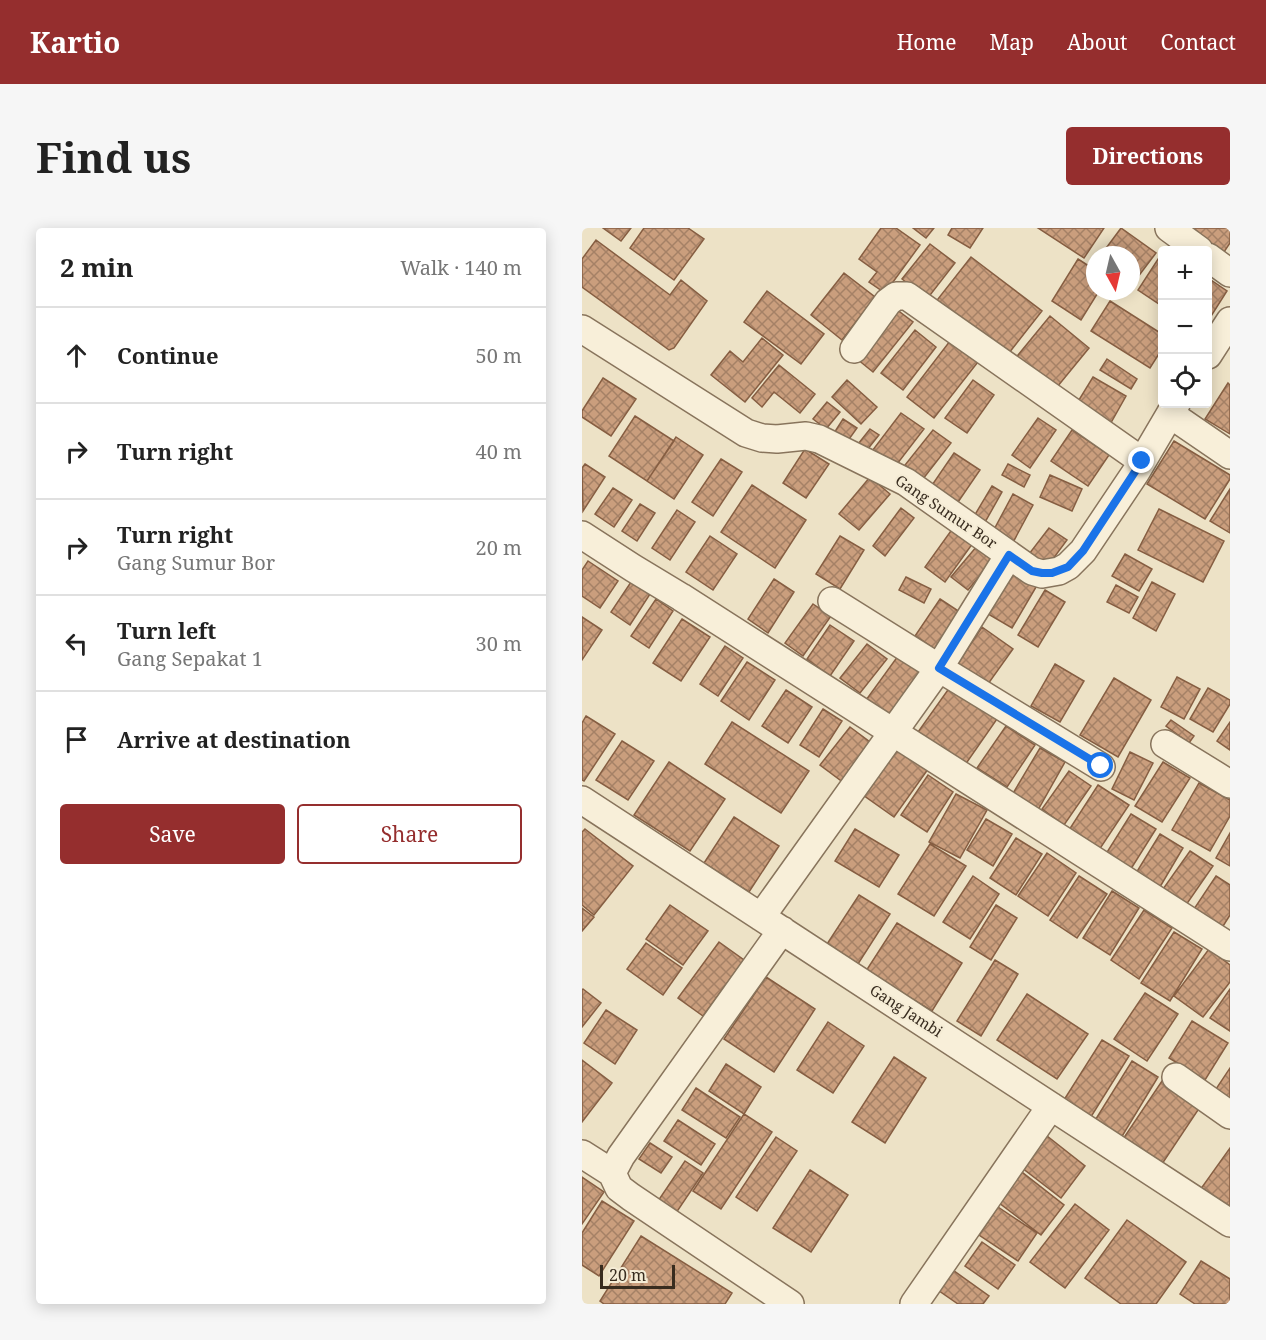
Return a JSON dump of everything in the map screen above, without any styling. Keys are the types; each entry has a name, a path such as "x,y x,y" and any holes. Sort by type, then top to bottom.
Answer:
{"street":[{"path":"1169,228 1194,246"},
{"path":"1212,260 1230,273"},
{"path":"854,349 888,302 896,296 906,296 1142,461"},
{"path":"1209,354 1230,321"},
{"name":"Gang Sumur Bor","path":"582,329 746,433 762,438 777,439 806,436 906,482 1032,571 1042,573 1052,573 1068,567 1083,551 1173,409"},
{"path":"1173,409 1230,455"},
{"path":"582,535 1230,948"},
{"path":"612,1173 893,732 939,668 1009,555"},
{"path":"832,601 1101,766"},
{"path":"1164,744 1230,784"},
{"name":"Gang Jambi","path":"585,807 771,923 1230,1222"},
{"path":"1176,1077 1230,1115"},
{"path":"914,1304 1051,1106"},
{"path":"582,1154 612,1173 619,1188 631,1197 790,1304"}],"building":[{"path":"603,228 631,228 621,241"},
{"path":"644,228 688,228 704,239 674,280 630,248"},
{"path":"881,228 896,228 920,245 885,293 869,282 877,272 859,259"},
{"path":"913,228 934,228 926,238"},
{"path":"952,228 983,228 970,248 948,235"},
{"path":"1038,228 1104,228 1092,246 1086,246 1084,258"},
{"path":"1121,228 1156,253 1140,274 1140,246 1108,246"},
{"path":"1186,228 1230,228 1230,243 1224,252"},
{"path":"596,240 670,295 681,280 707,301 674,348 669,350 582,287 582,259"},
{"path":"930,244 955,263 927,299 902,279"},
{"path":"971,257 1042,311 1005,358 934,304"},
{"path":"1078,259 1086,264 1086,300 1093,300 1081,320 1052,301"},
{"path":"1158,259 1158,303 1140,291 1140,287"},
{"path":"844,273 875,297 842,340 811,315"},
{"path":"1212,281 1227,291 1212,315"},
{"path":"767,291 824,334 801,364 744,322"},
{"path":"1110,301 1158,331 1158,355 1150,368 1091,331"},
{"path":"896,309 913,322 873,372 857,359"},
{"path":"1050,316 1089,348 1053,392 1014,360"},
{"path":"915,330 936,347 903,390 881,373"},
{"path":"762,338 783,355 745,402 711,375 730,351 743,362"},
{"path":"950,341 978,362 934,418 907,397"},
{"path":"1107,359 1137,379 1131,389 1100,370"},
{"path":"779,365 815,394 800,413 774,392 762,407 752,398"},
{"path":"1093,377 1126,396 1108,428 1074,408"},
{"path":"603,378 636,399 611,436 582,417 582,411"},
{"path":"847,380 877,407 861,424 832,397"},
{"path":"973,380 994,395 967,433 945,418"},
{"path":"1228,383 1230,385 1230,434 1205,419"},
{"path":"827,402 840,412 826,429 813,419"},
{"path":"901,413 924,429 894,468 872,451"},
{"path":"635,416 674,441 647,481 609,456"},
{"path":"1038,418 1056,430 1030,468 1012,455"},
{"path":"843,419 857,428 847,442 834,433"},
{"path":"870,429 879,435 867,450 858,444"},
{"path":"933,430 951,443 923,479 905,465"},
{"path":"1072,430 1109,455 1088,486 1051,461"},
{"path":"676,437 703,455 674,499 647,481"},
{"path":"1174,441 1230,475 1230,479 1205,519 1147,484"},
{"path":"805,449 829,464 806,498 783,483"},
{"path":"954,453 980,470 954,508 928,491"},
{"path":"721,459 742,472 713,516 692,502"},
{"path":"585,464 605,477 583,511 582,468"},
{"path":"1008,464 1030,475 1024,487 1002,475"},
{"path":"1050,475 1082,489 1072,511 1040,497"},
{"path":"870,477 890,494 859,530 839,514"},
{"path":"752,485 806,520 775,568 721,532"},
{"path":"992,486 1002,492 984,524 973,518"},
{"path":"613,488 632,500 614,527 595,514"},
{"path":"1230,489 1230,533 1210,521"},
{"path":"1013,494 1033,505 1010,548 990,537"},
{"path":"640,504 655,513 637,541 622,531"},
{"path":"901,508 914,518 885,556 873,546"},
{"path":"1159,509 1224,541 1203,582 1138,550"},
{"path":"677,510 695,522 670,560 652,548"},
{"path":"953,528 973,543 945,582 925,567"},
{"path":"1049,528 1067,540 1047,567 1029,554"},
{"path":"710,536 737,554 713,590 686,572"},
{"path":"840,536 864,550 840,589 816,574"},
{"path":"977,546 993,560 968,590 951,577"},
{"path":"1125,554 1152,569 1139,591 1112,576"},
{"path":"588,561 618,581 600,608 582,596 582,570"},
{"path":"1010,566 1039,582 1012,628 983,611"},
{"path":"906,577 931,589 924,603 899,590"},
{"path":"633,579 652,591 630,625 611,612"},
{"path":"774,579 794,592 768,633 748,619"},
{"path":"1152,582 1175,594 1156,631 1133,618"},
{"path":"1116,585 1138,597 1129,613 1107,602"},
{"path":"1045,590 1065,602 1038,647 1018,635"},
{"path":"656,599 673,611 649,648 631,636"},
{"path":"940,599 969,618 944,655 915,636"},
{"path":"813,604 831,616 803,656 785,643"},
{"path":"582,617 602,630 582,660"},
{"path":"682,619 710,637 681,681 653,663"},
{"path":"830,625 854,641 830,676 807,659"},
{"path":"982,627 1013,649 988,684 958,663"},
{"path":"867,644 887,659 860,693 840,678"},
{"path":"725,646 743,658 718,696 700,684"},
{"path":"898,656 924,674 892,719 866,700"},
{"path":"747,662 775,680 749,720 721,701"},
{"path":"1055,664 1084,681 1060,722 1031,706"},
{"path":"1177,677 1200,689 1184,719 1161,707"},
{"path":"1114,678 1151,700 1118,757 1080,735"},
{"path":"950,687 997,719 965,765 918,732"},
{"path":"1208,688 1230,700 1230,704 1213,732 1190,719"},
{"path":"786,690 812,707 788,743 762,726"},
{"path":"823,709 842,721 819,757 800,745"},
{"path":"586,716 615,734 584,781 582,780 582,723"},
{"path":"1171,720 1194,736 1189,743 1166,726"},
{"path":"732,722 809,771 781,813 705,764"},
{"path":"1230,722 1230,750 1217,741"},
{"path":"1006,726 1035,745 1007,787 977,768"},
{"path":"850,727 874,745 844,783 820,765"},
{"path":"622,741 654,761 628,800 596,780"},
{"path":"900,743 931,765 894,817 863,795"},
{"path":"1040,748 1065,762 1038,810 1012,795"},
{"path":"1130,752 1153,763 1134,800 1112,789"},
{"path":"669,762 725,799 690,851 634,815"},
{"path":"1163,762 1190,778 1162,822 1135,806"},
{"path":"1069,771 1091,786 1064,825 1042,809"},
{"path":"928,775 953,792 927,832 901,815"},
{"path":"1199,783 1230,800 1230,816 1210,851 1172,830"},
{"path":"1098,785 1129,805 1099,850 1069,830"},
{"path":"956,794 987,810 960,858 929,842"},
{"path":"1131,814 1156,829 1129,872 1104,857"},
{"path":"734,817 779,846 749,892 704,863"},
{"path":"986,819 1012,834 993,866 967,850"},
{"path":"585,829 633,866 594,915 582,905 582,832"},
{"path":"855,829 899,855 879,887 835,861"},
{"path":"1230,833 1230,866 1216,858"},
{"path":"1160,834 1183,848 1157,892 1133,878"},
{"path":"1016,838 1042,854 1016,895 990,878"},
{"path":"930,844 966,866 934,916 898,894"},
{"path":"1190,851 1213,866 1186,905 1163,889"},
{"path":"1047,853 1076,873 1048,916 1018,896"},
{"path":"973,876 999,894 970,939 943,922"},
{"path":"1079,876 1107,894 1077,938 1050,920"},
{"path":"1216,876 1230,885 1230,915 1220,931 1192,912"},
{"path":"1112,891 1139,908 1110,955 1083,938"},
{"path":"859,895 890,914 858,964 827,944"},
{"path":"670,905 708,931 683,965 646,939"},
{"path":"996,905 1017,918 991,960 970,947"},
{"path":"582,908 594,917 582,931"},
{"path":"1144,910 1172,928 1139,979 1111,960"},
{"path":"897,923 962,963 932,1011 866,971"},
{"path":"1174,932 1202,949 1170,1001 1141,983"},
{"path":"719,942 744,960 703,1016 678,998"},
{"path":"646,943 682,968 663,995 627,969"},
{"path":"1209,949 1230,965 1230,982 1203,1017 1174,996"},
{"path":"995,960 1018,974 981,1036 957,1021"},
{"path":"766,977 815,1009 774,1072 724,1039"},
{"path":"1230,989 1230,1031 1210,1018"},
{"path":"582,990 601,1003 582,1027"},
{"path":"1145,993 1178,1014 1147,1061 1114,1039"},
{"path":"1027,994 1088,1034 1057,1079 997,1040"},
{"path":"606,1010 637,1030 615,1064 584,1043"},
{"path":"1192,1021 1228,1043 1205,1080 1169,1058"},
{"path":"828,1022 864,1046 833,1093 797,1070"},
{"path":"1102,1040 1129,1056 1089,1120 1062,1103"},
{"path":"894,1057 926,1078 885,1143 852,1122"},
{"path":"582,1060 612,1083 582,1122"},
{"path":"1132,1061 1158,1077 1121,1138 1094,1122"},
{"path":"726,1064 761,1087 744,1114 709,1091"},
{"path":"1230,1068 1230,1103 1214,1092"},
{"path":"1162,1081 1200,1107 1160,1167 1121,1142"},
{"path":"696,1088 740,1117 726,1138 682,1110"},
{"path":"744,1114 772,1132 721,1209 693,1191"},
{"path":"678,1120 715,1144 701,1165 664,1141"},
{"path":"1042,1132 1085,1166 1061,1198 1017,1164"},
{"path":"776,1137 797,1151 757,1211 736,1197"},
{"path":"650,1143 672,1157 661,1173 639,1159"},
{"path":"1230,1148 1230,1211 1200,1190"},
{"path":"685,1161 703,1173 676,1213 658,1201"},
{"path":"1014,1166 1064,1205 1041,1235 990,1196"},
{"path":"810,1170 848,1195 811,1252 773,1228"},
{"path":"582,1177 604,1192 582,1224"},
{"path":"602,1201 634,1221 599,1276 582,1265 582,1233"},
{"path":"1075,1204 1109,1230 1065,1288 1030,1262"},
{"path":"998,1207 1037,1233 1018,1261 979,1235"},
{"path":"1127,1220 1186,1262 1156,1304 1121,1304 1085,1278"},
{"path":"641,1236 732,1293 725,1304 604,1304 600,1301"},
{"path":"982,1242 1015,1265 998,1289 965,1266"},
{"path":"1201,1261 1230,1279 1230,1304 1195,1304 1180,1294"},
{"path":"950,1268 989,1296 983,1304 958,1304 935,1288"}],"route":[{"path":"1101,766 939,668 1009,555 1032,571 1052,573 1068,567 1083,551 1142,461"}]}
